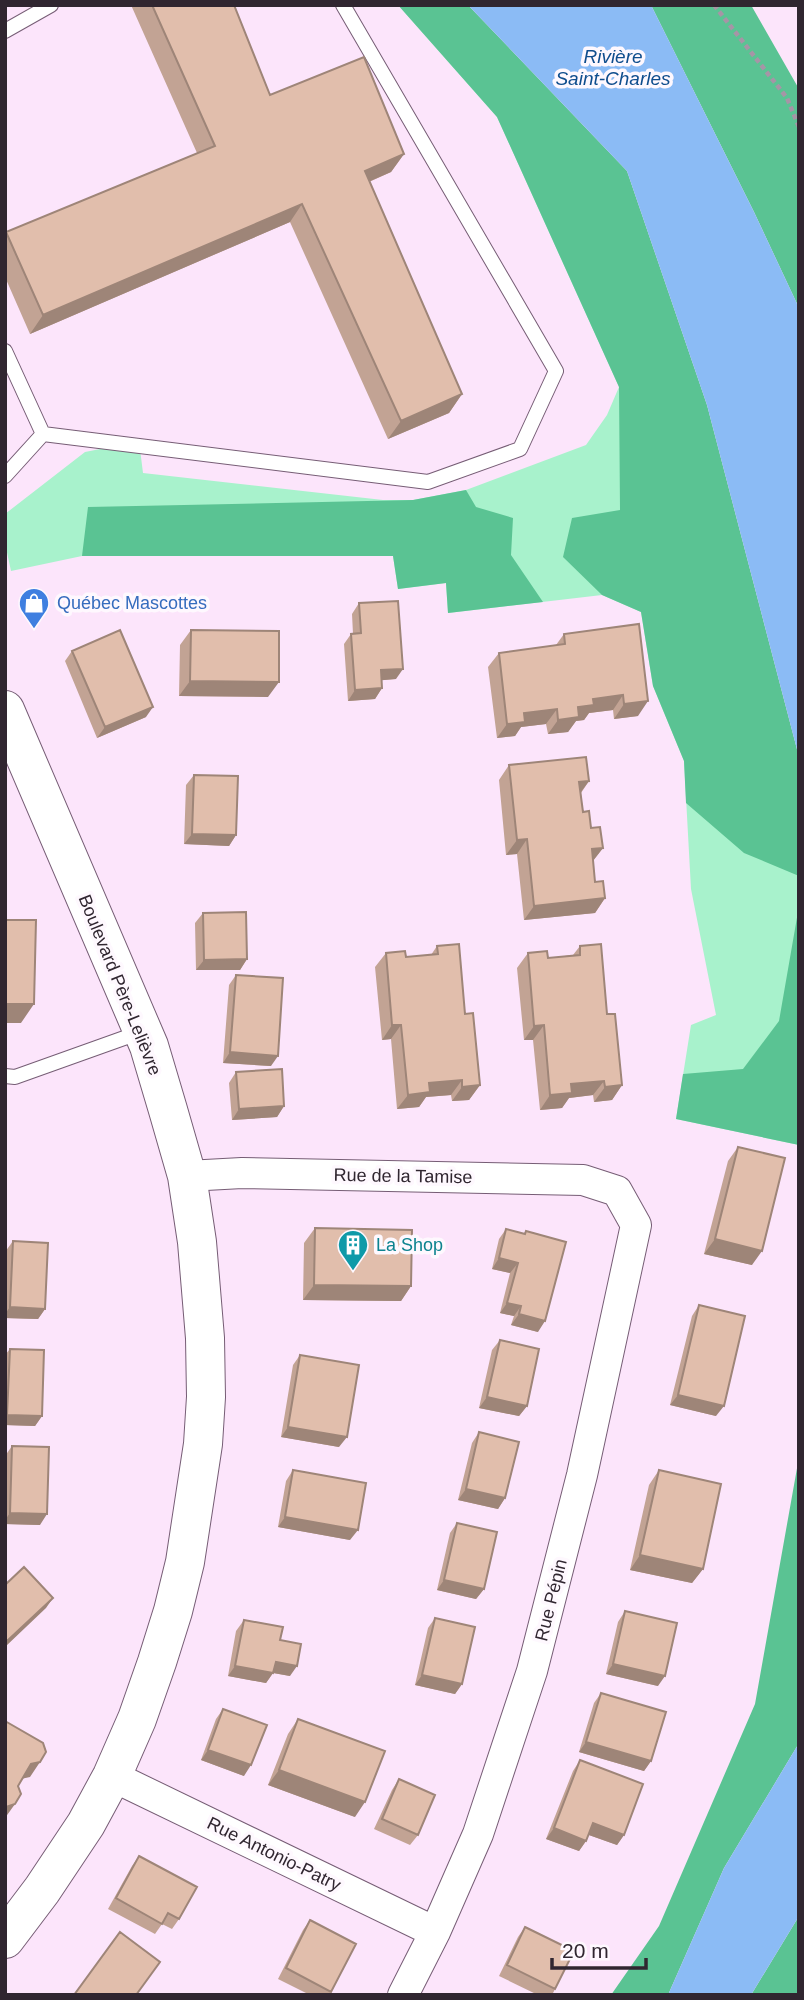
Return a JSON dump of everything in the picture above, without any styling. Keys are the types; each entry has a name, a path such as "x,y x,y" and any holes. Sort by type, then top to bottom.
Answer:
{"main road":[{"name":"Boulevard Père-Lelièvre","path":"5,710 149,1046 187,1176 197,1242 205,1338 206,1397 203,1444 185,1562 173,1611 137,1719 112,1776 86,1824 42,1890 5,1938"}],"street":[{"name":"Rue de la Tamise","path":"187,1176 242,1173 583,1180 617,1191"},
{"name":"Rue Pépin","path":"403,1995 435,1932 478,1834 532,1671 582,1475 636,1226 617,1191"},
{"name":"Rue Antonio-Patry","path":"112,1776 435,1932"}],"lane":[{"path":"5,31 51,5"},
{"path":"43,434 428,481 520,449 556,371 343,5"},
{"path":"5,351 43,434"},
{"path":"5,476 43,434"},
{"path":"5,1076 15,1077 142,1031"}],"path":[{"path":"714,5 787,98 799,128"}],"green space":[{"path":"398,5 468,5 799,757 799,1145 676,1119 691,1025 716,1015 691,889 684,761 653,686 641,612 602,595 448,613 446,583 398,589 393,556 82,556 11,571 5,543 5,514 85,452 110,447 140,449 143,473 383,500 413,500 466,490 586,445 607,415 619,387 497,117"},
{"path":"398,5 468,5 627,171 707,405 799,757 799,876 744,853 686,803 684,761 653,686 641,612 602,595 563,557 572,518 620,510 619,387 497,117"},
{"path":"651,5 751,5 799,89 799,308 754,212"},
{"path":"466,490 476,507 513,518 511,555 543,602 448,613 446,583 398,589 393,556 82,556 88,507 413,500"},
{"path":"799,906 799,1145 676,1119 683,1074 743,1069 779,1021"},
{"path":"799,1457 799,1743 724,1868 668,1995 611,1995 659,1926 755,1704"},
{"path":"799,1916 799,1995 751,1995"}],"water":[{"name":"Rivière Saint-Charles","path":"468,5 651,5 799,308 799,757 707,405 627,171"},
{"path":"799,1743 799,1916 751,1995 668,1995 724,1868"}],"building":[{"path":"152,5 234,5 270,95 364,57 404,154 365,171 462,394 401,421 302,204 43,315 6,232 215,146"},
{"path":"398,601 403,669 381,670 382,688 355,690 351,634 361,633 359,603"},
{"path":"639,624 648,701 624,704 623,695 593,699 594,705 578,707 579,717 558,720 557,709 524,713 525,722 507,724 499,653 565,644 564,634"},
{"path":"120,630 153,707 105,727 72,651"},
{"path":"191,630 279,631 279,682 190,681"},
{"path":"586,757 589,781 579,782 583,812 589,811 591,828 600,827 603,848 592,849 595,882 603,881 605,898 534,906 527,839 517,840 509,765"},
{"path":"194,775 238,776 236,835 192,834"},
{"path":"246,912 247,959 204,960 203,913"},
{"path":"5,920 36,920 34,1004 5,1004"},
{"path":"459,944 465,1014 473,1013 480,1085 462,1087 462,1080 429,1083 430,1092 408,1095 401,1025 392,1025 386,953 405,951 406,957 438,954 437,946"},
{"path":"601,944 607,1014 615,1014 622,1085 605,1087 604,1081 571,1084 572,1093 550,1095 544,1025 534,1026 528,953 547,951 548,958 580,955 580,946"},
{"path":"236,975 283,978 278,1056 230,1052"},
{"path":"282,1069 284,1106 239,1109 236,1072"},
{"path":"738,1147 785,1158 762,1251 715,1239"},
{"name":"La Shop","path":"315,1228 412,1230 411,1286 314,1285"},
{"path":"506,1229 525,1234 526,1231 566,1242 545,1321 519,1314 521,1306 507,1303 518,1263 499,1258"},
{"path":"13,1241 48,1243 45,1309 10,1307"},
{"path":"699,1305 745,1316 724,1406 678,1395"},
{"path":"500,1340 539,1349 527,1406 487,1397"},
{"path":"10,1349 44,1350 42,1416 7,1415"},
{"path":"300,1355 359,1365 347,1437 288,1427"},
{"path":"479,1432 519,1442 505,1498 466,1489"},
{"path":"12,1446 49,1447 47,1514 10,1513"},
{"path":"293,1470 366,1483 358,1530 285,1517"},
{"path":"659,1470 721,1484 703,1569 640,1555"},
{"path":"457,1523 497,1532 484,1589 444,1580"},
{"path":"24,1567 53,1598 7,1641 5,1585"},
{"path":"625,1611 677,1623 665,1676 613,1664"},
{"path":"435,1618 475,1627 462,1684 422,1675"},
{"path":"244,1620 283,1627 280,1640 301,1644 297,1666 276,1662 273,1673 235,1666"},
{"path":"601,1693 666,1712 651,1761 586,1742"},
{"path":"223,1709 267,1725 251,1765 208,1750"},
{"path":"298,1719 385,1751 365,1802 279,1770"},
{"path":"5,1721 43,1743 46,1752 40,1762 31,1764 18,1786 21,1794 15,1804 6,1807"},
{"path":"580,1760 643,1784 624,1835 593,1823 586,1841 554,1828"},
{"path":"399,1779 435,1795 418,1835 382,1819"},
{"path":"139,1856 197,1887 179,1919 168,1913 162,1924 116,1898"},
{"path":"310,1920 356,1944 331,1992 286,1968"},
{"path":"525,1927 574,1951 555,1989 507,1965"},
{"path":"120,1932 160,1962 136,1995 74,1995"}],"place":[{"name":"Québec Mascottes","path":"34,630"},
{"name":"La Shop","path":"353,1272"}]}
